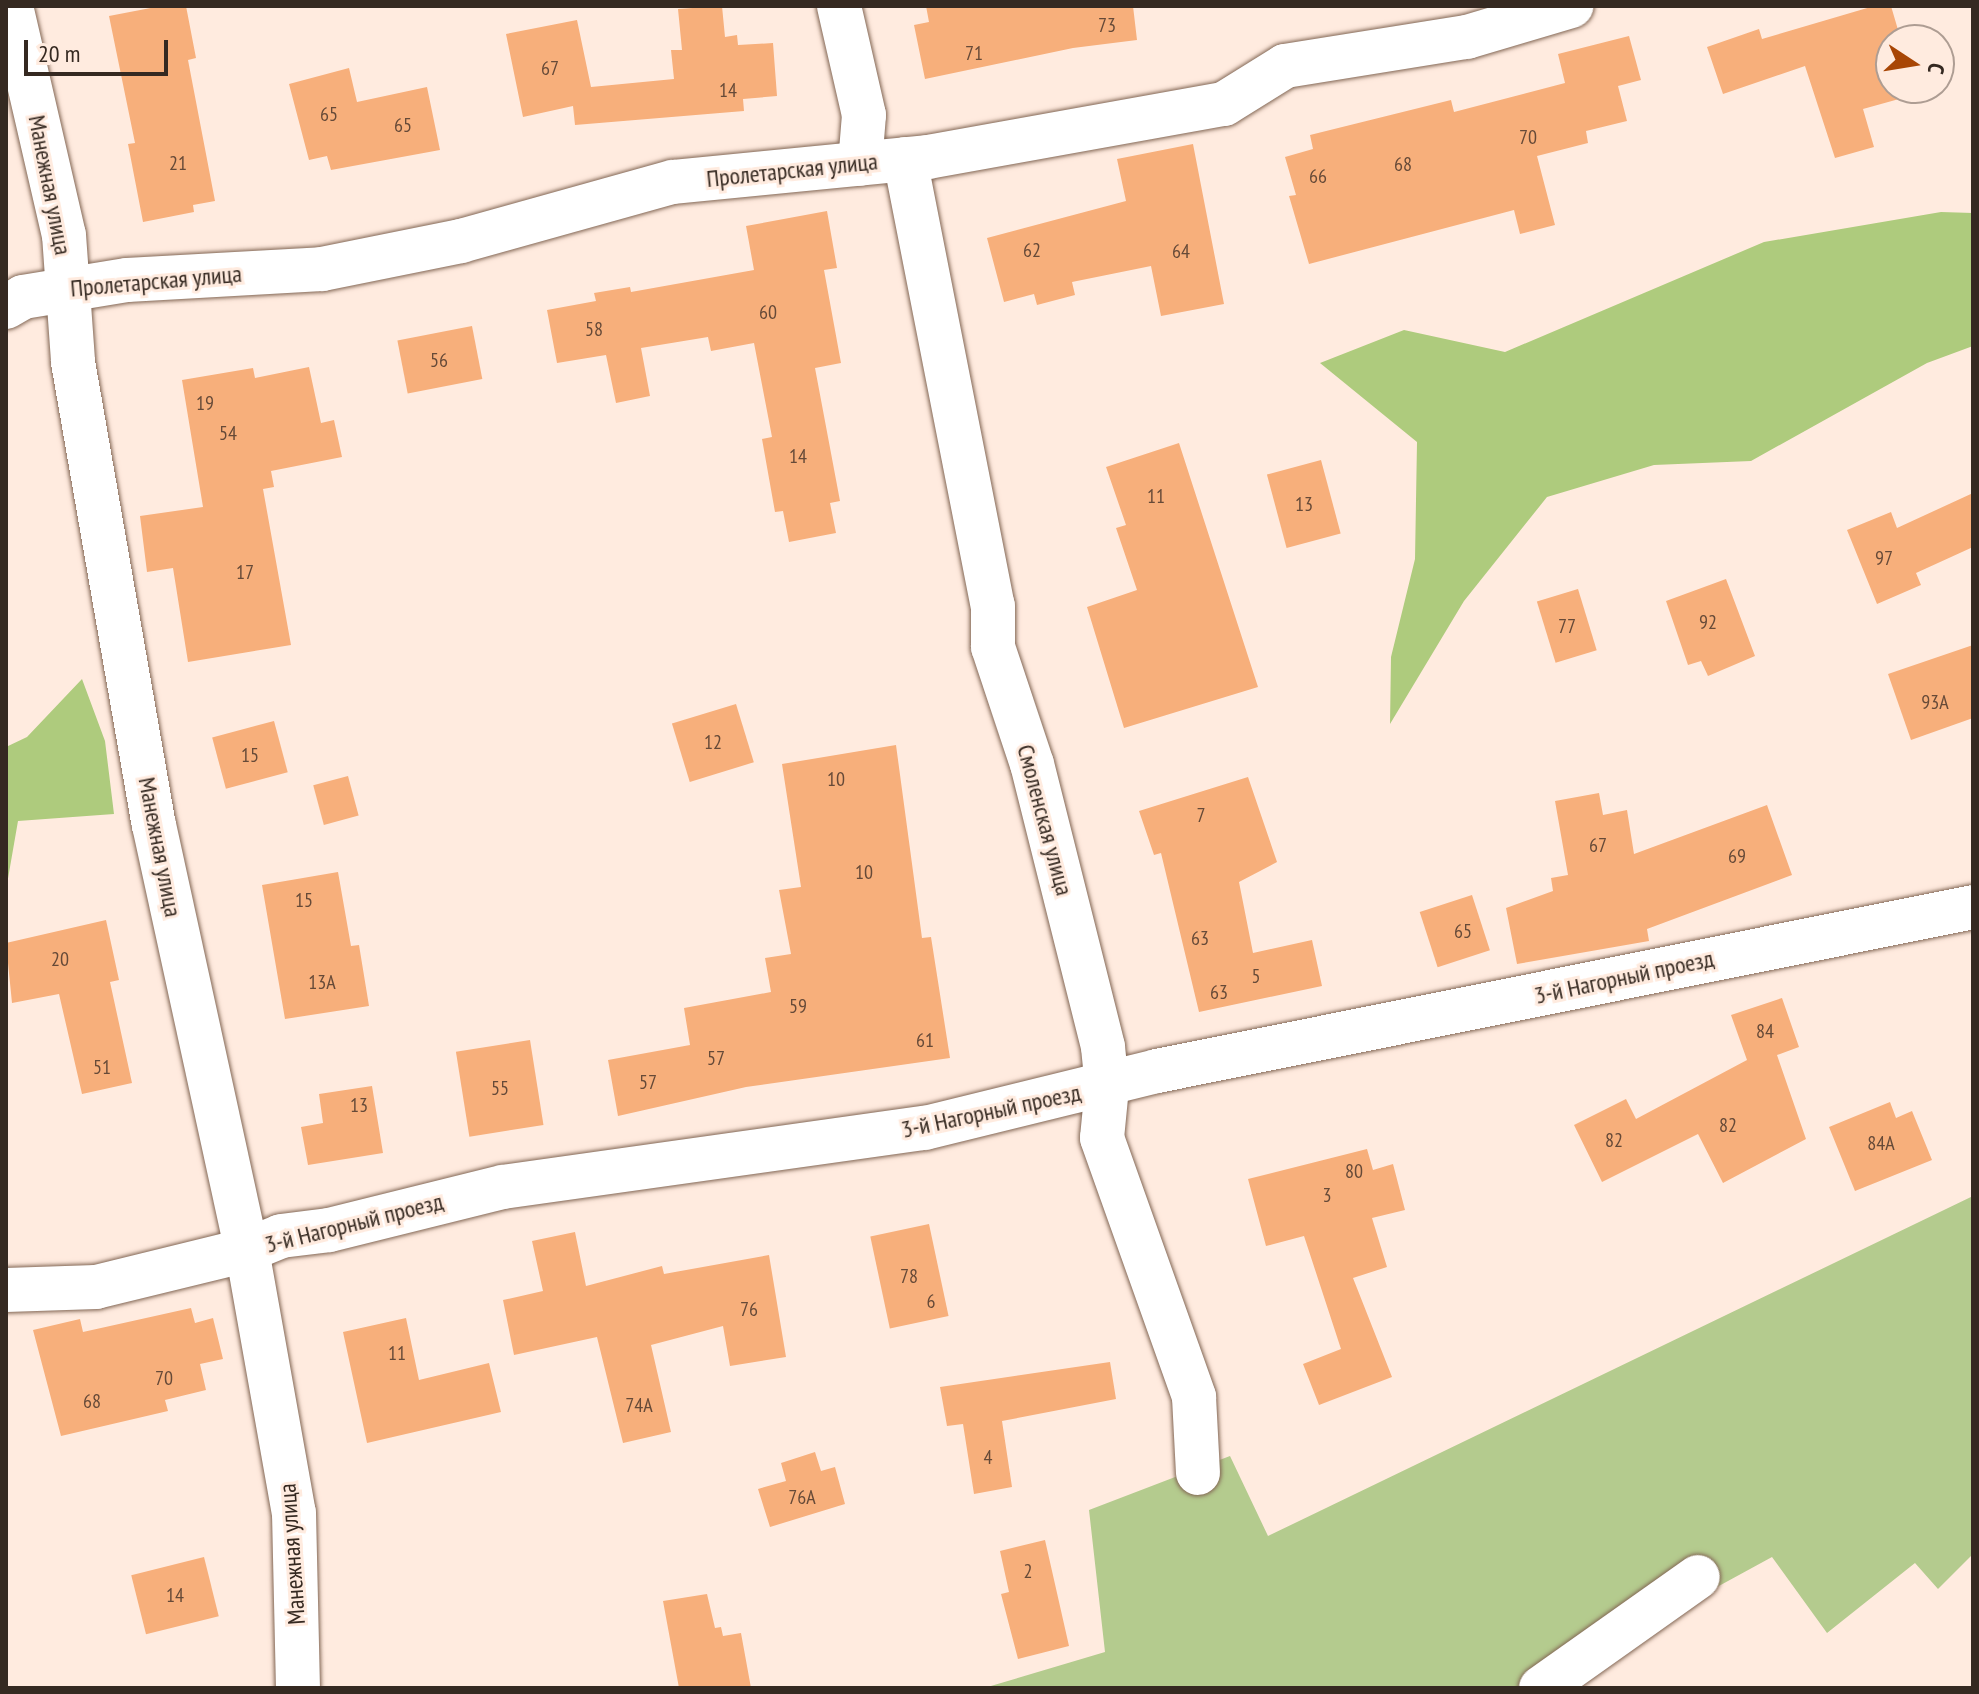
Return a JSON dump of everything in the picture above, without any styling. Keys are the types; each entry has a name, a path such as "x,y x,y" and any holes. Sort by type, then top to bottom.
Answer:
{"street":[{"name":"Манежная улица","path":"11,6 64,235 73,362 154,825 247,1250 294,1513 298,1688"},
{"path":"839,6 864,115 860,164"},
{"name":"Пролетарская улица","path":"6,307 23,297 127,280 322,269 461,241 673,182 905,159 1224,104 1285,66 1467,37 1571,6"},
{"name":"Смоленская улица","path":"905,159 993,606 993,647 1032,764 1103,1047 1107,1087 1102,1138 1194,1397 1198,1473"},
{"name":"3-й Нагорный проезд","path":"6,1290 96,1287 247,1250 281,1236 329,1230 503,1187 925,1128 1107,1087 1157,1071 1973,907"},
{"path":"1541,1688 1698,1577"}],"green space":[{"path":"1941,212 1973,213 1973,346 1927,363 1751,461 1654,465 1547,497 1464,601 1390,724 1391,657 1415,559 1417,442 1320,363 1404,330 1505,352 1764,242"},
{"path":"82,679 105,741 114,814 18,821 6,890 6,747 27,737"},
{"path":"1973,1196 1973,1554 1938,1589 1915,1563 1827,1633 1772,1557 1640,1629 1566,1688 984,1688 1105,1652 1089,1510 1230,1456 1268,1536"}],"building":[{"path":"161,6 186,6 196,58 188,60 215,201 193,205 194,212 143,222 128,144 135,143 109,16"},
{"path":"722,6 725,37 737,35 738,45 773,43 777,96 743,99 744,111 575,125 573,106 523,117 506,34 577,20 591,87 674,79 671,50 682,50 678,9"},
{"path":"926,6 1133,6 1137,40 1073,48 925,79 914,25 929,22"},
{"path":"1874,6 1891,6 1896,24 1875,24 1875,104 1881,104 1863,109 1874,147 1835,158 1805,66 1723,94 1707,47 1759,29 1762,39"},
{"path":"1629,36 1641,80 1618,86 1627,121 1586,131 1588,143 1537,156 1555,225 1520,234 1514,210 1309,264 1289,196 1296,195 1285,157 1313,149 1310,135 1451,100 1454,112 1565,83 1558,54"},
{"path":"349,68 357,102 427,87 440,150 331,170 327,156 309,160 289,84"},
{"path":"1193,144 1224,304 1161,316 1151,266 1072,282 1075,295 1037,305 1034,294 1004,302 987,238 1126,201 1117,159"},
{"path":"827,211 837,268 824,270 841,363 815,368 840,501 830,503 836,533 789,542 783,511 775,512 762,439 772,437 754,343 711,351 708,337 641,348 650,396 616,403 606,355 557,363 547,310 596,301 594,293 630,287 631,292 754,270 746,226"},
{"path":"472,326 482,379 408,394 397,341"},
{"path":"309,367 321,423 334,420 342,457 271,471 274,487 263,489 291,645 188,662 173,568 147,572 140,516 203,507 182,380 253,368 255,378"},
{"path":"1179,443 1258,687 1124,728 1087,607 1137,590 1116,528 1126,525 1106,467"},
{"path":"1321,460 1341,533 1287,548 1267,474"},
{"path":"1973,493 1973,547 1916,573 1921,585 1877,604 1847,530 1891,512 1897,528"},
{"path":"1726,579 1755,656 1708,676 1701,661 1688,665 1666,601"},
{"path":"1578,589 1597,650 1556,663 1537,602"},
{"path":"1973,645 1973,718 1911,740 1888,674"},
{"path":"736,704 754,762 690,782 672,724"},
{"path":"274,721 288,772 226,789 212,738"},
{"path":"896,745 922,938 931,937 950,1058 746,1087 618,1116 608,1060 690,1045 684,1008 771,992 765,958 791,954 779,890 801,887 782,764"},
{"path":"348,776 359,816 324,825 313,785"},
{"path":"1248,777 1277,862 1239,882 1253,953 1312,940 1322,986 1199,1012 1161,853 1154,855 1139,811"},
{"path":"1599,793 1603,815 1627,810 1634,854 1767,805 1792,875 1647,929 1649,941 1517,964 1506,908 1553,891 1551,878 1568,875 1555,801"},
{"path":"338,872 351,946 359,945 369,1006 285,1019 262,885"},
{"path":"1472,895 1490,950 1438,967 1420,912"},
{"path":"106,920 119,980 110,982 132,1083 82,1094 59,994 12,1003 6,943"},
{"path":"1782,998 1799,1047 1777,1055 1806,1139 1723,1183 1698,1134 1602,1182 1574,1125 1626,1099 1636,1119 1747,1060 1731,1015"},
{"path":"530,1040 543,1125 469,1137 456,1052"},
{"path":"372,1086 383,1153 308,1165 301,1127 323,1123 319,1094"},
{"path":"1890,1102 1896,1118 1912,1111 1932,1160 1855,1191 1829,1127"},
{"path":"1367,1149 1373,1170 1393,1164 1405,1210 1372,1218 1387,1267 1353,1278 1392,1377 1319,1405 1303,1364 1341,1349 1304,1236 1266,1246 1248,1179"},
{"path":"929,1224 949,1316 890,1328 870,1236"},
{"path":"575,1232 586,1286 662,1266 664,1274 769,1255 786,1357 730,1366 723,1326 651,1345 671,1432 623,1443 597,1337 514,1355 503,1300 543,1291 532,1241"},
{"path":"191,1308 195,1323 213,1318 223,1359 200,1364 206,1390 165,1400 168,1411 61,1436 33,1330 80,1319 83,1332"},
{"path":"406,1318 419,1380 489,1363 501,1412 367,1443 343,1332"},
{"path":"1110,1362 1116,1399 1002,1421 1012,1487 974,1494 963,1424 947,1426 940,1387"},
{"path":"815,1452 821,1471 835,1467 845,1504 770,1527 758,1489 786,1481 781,1463"},
{"path":"1045,1540 1069,1646 1018,1659 1001,1594 1009,1592 1000,1551"},
{"path":"204,1557 219,1616 146,1634 131,1575"},
{"path":"707,1594 715,1628 721,1627 723,1636 741,1633 751,1688 679,1688 663,1601"}]}
